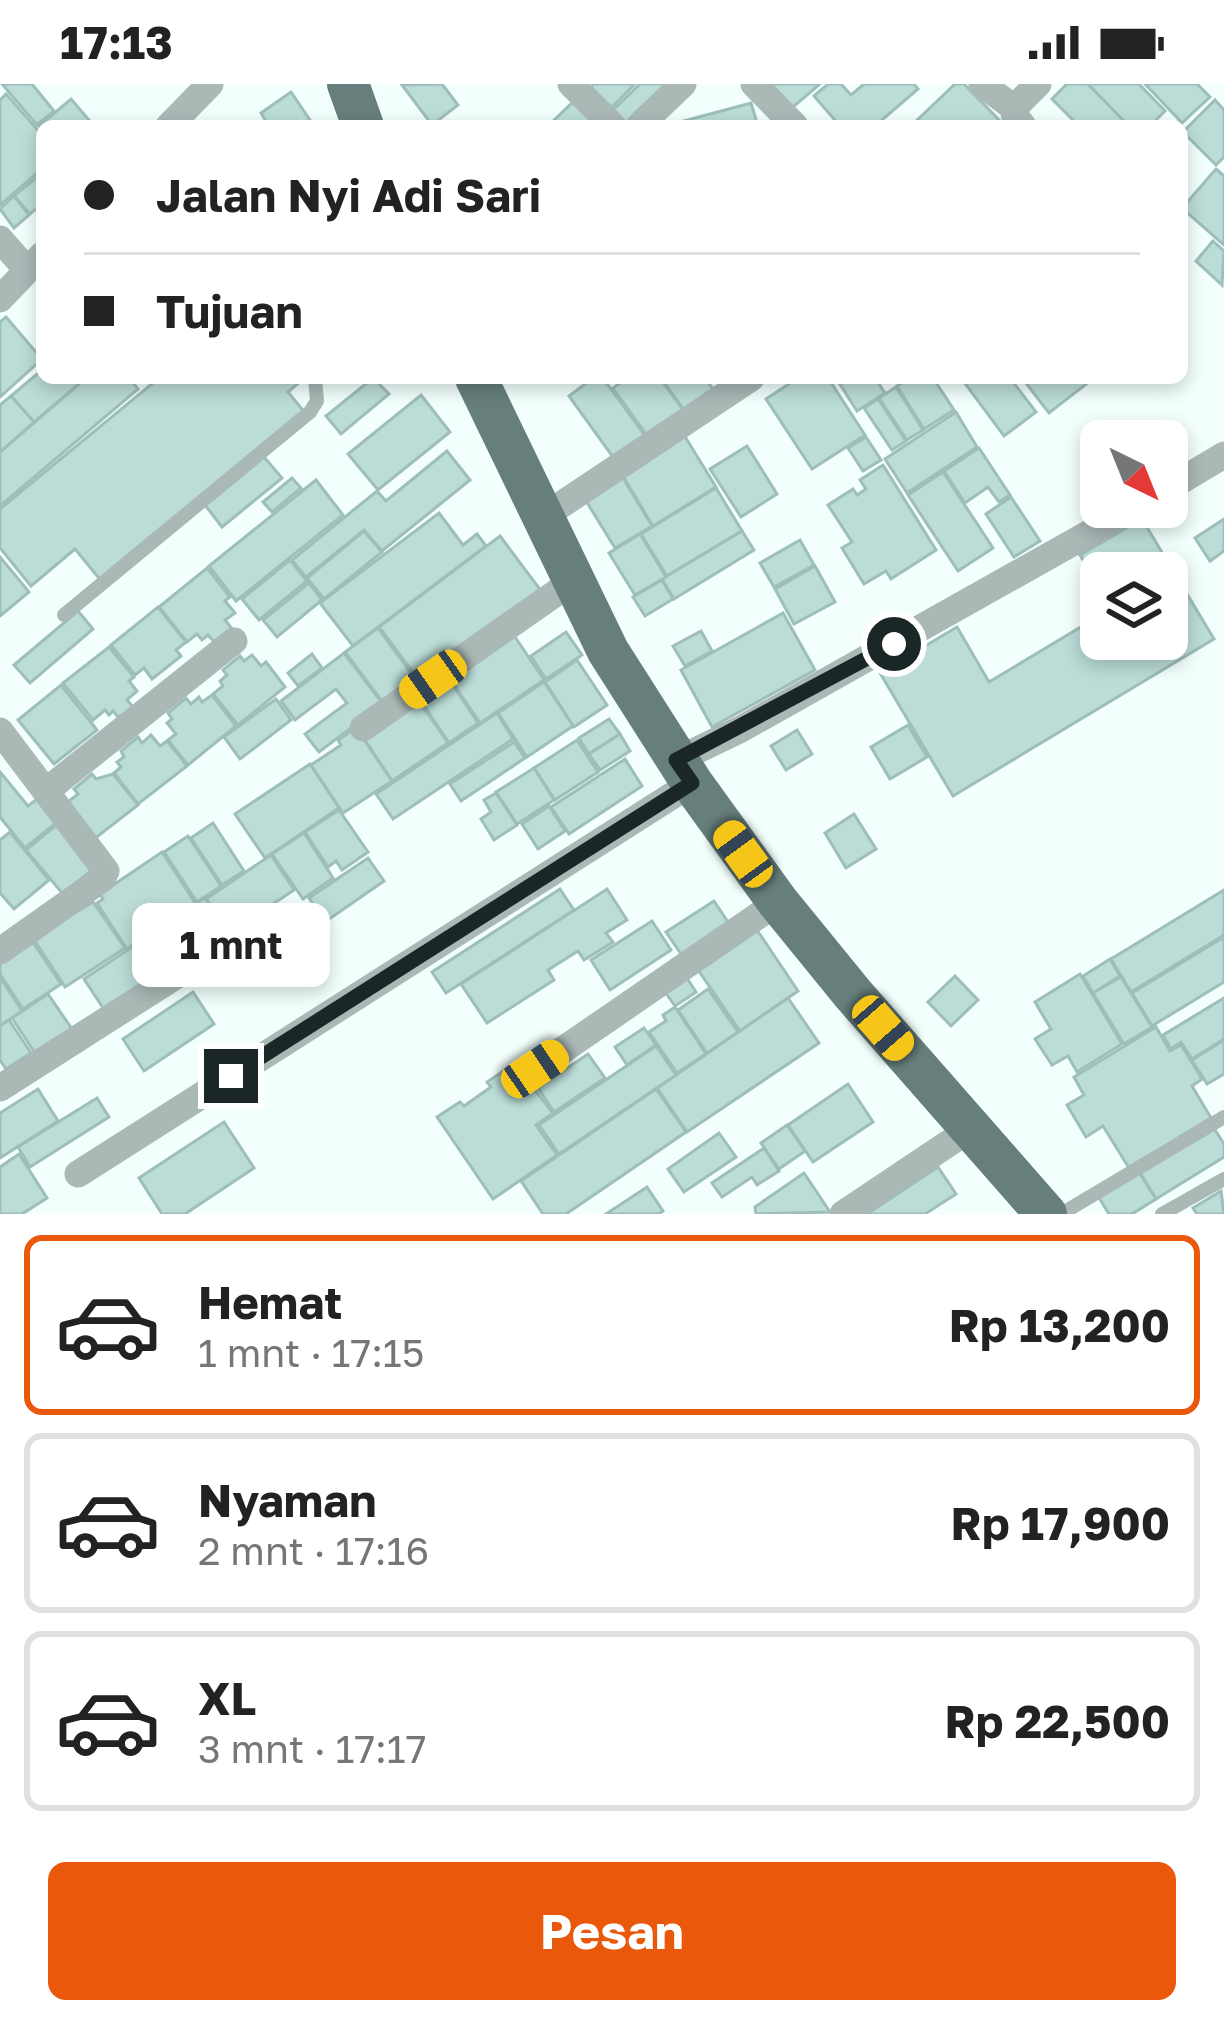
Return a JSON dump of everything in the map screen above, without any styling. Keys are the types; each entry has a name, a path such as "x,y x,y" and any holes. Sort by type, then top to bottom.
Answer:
{"main road":[{"path":"349,84 360,120"},
{"path":"479,384 608,651 684,772 778,902 1046,1214"}],"street":[{"path":"175,120 210,84"},
{"path":"571,84 607,120"},
{"path":"645,120 683,84"},
{"path":"754,84 789,120"},
{"path":"982,84 1019,117 1038,84"},
{"path":"0,238 35,263 0,299"},
{"path":"543,517 742,384"},
{"path":"1188,476 1224,455"},
{"path":"78,1174 684,772 741,729 1099,528"},
{"path":"363,728 573,581"},
{"path":"46,791 234,641"},
{"path":"0,730 106,871 102,879 0,951"},
{"path":"535,1069 778,902"},
{"path":"0,1088 229,942"},
{"path":"843,1214 970,1129"}],"lane":[{"path":"64,615 310,412 317,401 316,384"},
{"path":"1061,1214 1224,1117"},
{"path":"1162,1214 1224,1179"}],"building":[{"path":"2,84 32,84 54,111 36,124"},
{"path":"442,84 458,105 438,120 428,120 402,85"},
{"path":"594,84 635,84 605,114 585,93"},
{"path":"640,84 675,84 630,120 616,120 610,113"},
{"path":"760,84 820,84 786,113"},
{"path":"828,84 841,84 851,95 864,84 914,84 918,89 882,120 835,120 814,96"},
{"path":"955,84 964,84 999,120 917,120"},
{"path":"1067,84 1088,84 1123,120 1073,120 1052,99"},
{"path":"1088,84 1139,84 1165,111 1156,120 1123,120"},
{"path":"1145,84 1197,84 1210,97 1185,120 1179,120"},
{"path":"291,92 310,120 265,120 261,113"},
{"path":"6,94 36,128 36,174 0,205 0,100"},
{"path":"71,99 89,120 46,120"},
{"path":"576,99 596,120 554,120"},
{"path":"1215,100 1224,110 1224,157 1216,165 1188,137 1188,127"},
{"path":"751,103 756,120 687,120"},
{"path":"1216,169 1224,176 1224,245 1188,213 1188,201"},
{"path":"36,178 36,209 30,214 14,196"},
{"path":"14,196 29,215 14,228 0,209"},
{"path":"1213,241 1224,251 1222,285 1196,261"},
{"path":"6,317 36,352 36,364 0,397 0,322"},
{"path":"36,375 36,384 79,384 34,422 11,396"},
{"path":"79,384 134,384 138,389 0,506 0,452"},
{"path":"152,384 297,384 288,392 306,414 102,582 75,549 31,586 0,548 0,509"},
{"path":"366,384 379,384 389,394 341,434 326,416"},
{"path":"585,384 607,384 646,437 615,460 569,396"},
{"path":"664,384 684,411 648,437 613,388"},
{"path":"665,384 709,384 713,389 684,410"},
{"path":"789,384 832,384 865,435 812,469 766,399"},
{"path":"840,384 879,384 885,393 857,411"},
{"path":"937,384 954,410 924,429 897,386"},
{"path":"965,384 1015,384 1036,412 1004,436"},
{"path":"1027,384 1086,384 1049,413"},
{"path":"896,387 923,430 907,440 879,398"},
{"path":"421,395 450,432 378,490 348,454"},
{"path":"11,396 34,422 0,452 0,405"},
{"path":"878,399 906,441 892,450 864,408"},
{"path":"956,412 977,447 907,493 885,459"},
{"path":"684,435 716,487 653,526 621,473"},
{"path":"866,437 881,460 863,471 848,448"},
{"path":"747,446 777,494 741,517 710,469"},
{"path":"979,448 1010,495 999,502 988,487 965,503 944,471"},
{"path":"447,451 470,480 382,551 364,530 306,577 292,560 377,491 386,501"},
{"path":"264,457 282,478 222,527 205,505"},
{"path":"883,465 936,550 891,579 886,571 864,584 842,548 852,542 828,505 853,489 857,495 866,489 860,480"},
{"path":"943,472 993,548 958,571 908,495"},
{"path":"620,473 652,526 615,548 583,496"},
{"path":"292,478 301,488 272,512 263,502"},
{"path":"316,480 343,515 236,601 209,566"},
{"path":"716,488 742,531 667,576 641,534"},
{"path":"1011,497 1040,541 1014,557 986,514"},
{"path":"439,513 463,545 477,534 486,546 353,646 320,603"},
{"path":"1224,519 1224,551 1210,561 1195,538"},
{"path":"1126,528 1147,528 1162,552 1085,552"},
{"path":"364,531 382,552 324,599 307,578"},
{"path":"742,531 754,550 674,599 662,579"},
{"path":"640,534 666,577 635,595 609,553"},
{"path":"500,536 542,592 421,683 379,627"},
{"path":"800,540 814,565 774,587 760,563"},
{"path":"0,557 29,592 0,616"},
{"path":"290,560 307,581 259,620 242,599"},
{"path":"815,566 835,602 794,624 775,589"},
{"path":"207,568 230,597 225,601 235,613 225,620 233,630 216,644 208,635 202,640 197,634 187,642 159,607"},
{"path":"662,580 673,599 645,616 633,597"},
{"path":"309,583 322,600 277,637 263,620"},
{"path":"1188,596 1214,639 1188,655"},
{"path":"158,607 186,642 176,650 181,656 152,679 144,668 135,675 111,645"},
{"path":"78,611 93,629 30,683 14,665"},
{"path":"783,613 815,670 712,727 681,670"},
{"path":"957,627 989,682 1080,628 1080,660 1179,660 953,796 880,673"},
{"path":"378,628 419,684 387,708 345,652"},
{"path":"701,631 712,651 685,666 673,646"},
{"path":"566,632 582,655 546,679 531,656"},
{"path":"513,634 544,680 480,723 449,677"},
{"path":"109,647 134,677 129,681 137,691 127,700 133,707 119,718 105,710 93,720 63,683"},
{"path":"344,653 383,704 319,752 305,734 347,703 336,689 295,720 281,701"},
{"path":"312,654 322,668 298,686 288,673"},
{"path":"252,655 261,666 266,662 285,687 238,725 213,694 223,686 220,681 227,675 223,670 240,656 244,661"},
{"path":"577,660 607,705 574,727 545,682"},
{"path":"446,675 478,723 449,743 417,695"},
{"path":"544,682 573,726 527,757 498,713"},
{"path":"61,685 97,730 54,764 18,720"},
{"path":"212,695 236,726 188,765 168,740 176,734 167,723 172,719 168,713 186,698 191,704"},
{"path":"416,697 448,743 392,781 361,734"},
{"path":"276,699 291,720 240,759 224,737"},
{"path":"497,713 513,739 393,819 376,794"},
{"path":"609,719 620,734 589,754 579,738"},
{"path":"908,725 927,757 890,779 871,747"},
{"path":"356,728 392,781 343,813 311,765 341,745 338,740"},
{"path":"797,730 812,754 786,770 771,746"},
{"path":"620,734 630,751 600,770 589,754"},
{"path":"151,735 160,746 167,741 187,766 138,804 114,773 121,767 117,762 124,757 121,751 138,737 142,743"},
{"path":"577,740 598,772 555,800 534,768"},
{"path":"514,742 525,758 461,801 450,784"},
{"path":"625,759 642,786 569,834 551,807"},
{"path":"310,764 339,808 265,858 235,814"},
{"path":"534,768 554,800 517,824 496,792"},
{"path":"0,772 28,806 37,799 56,823 25,848 0,817"},
{"path":"92,774 96,779 113,774 138,805 89,843 68,802 78,794 74,789"},
{"path":"496,793 517,825 494,840 481,819 491,812 484,800"},
{"path":"549,806 565,831 538,849 522,824"},
{"path":"339,810 368,852 342,870 336,861 328,867 305,832"},
{"path":"854,814 876,849 846,868 825,833"},
{"path":"60,822 97,866 63,894 26,850"},
{"path":"213,823 244,871 222,885 191,838"},
{"path":"10,832 49,880 14,909 0,893 0,840"},
{"path":"304,833 333,878 303,899 272,854"},
{"path":"188,836 221,886 197,902 164,852"},
{"path":"162,852 195,903 127,949 97,903 103,899 100,894"},
{"path":"271,855 294,890 238,927 227,912 219,917 206,899"},
{"path":"368,858 384,881 325,922 309,898"},
{"path":"560,889 574,910 446,993 432,972"},
{"path":"607,889 627,920 606,933 613,942 584,960 578,951 548,970 554,980 487,1023 461,984"},
{"path":"1224,890 1224,935 1131,992 1111,959"},
{"path":"205,898 225,928 162,971 142,940"},
{"path":"714,901 730,925 683,957 666,932"},
{"path":"93,902 125,948 65,987 33,938"},
{"path":"652,921 671,950 610,990 591,960"},
{"path":"755,927 798,991 740,1031 696,967"},
{"path":"1224,937 1224,982 1152,1026 1132,993"},
{"path":"32,941 61,984 23,1009 0,974 0,963"},
{"path":"141,941 164,976 107,1014 84,979"},
{"path":"1110,959 1120,976 1093,993 1083,976"},
{"path":"1080,974 1122,1044 1077,1072 1068,1056 1052,1065 1035,1039 1051,1029 1035,1002"},
{"path":"685,975 696,992 675,1006 663,989"},
{"path":"955,976 978,1000 951,1026 928,1002"},
{"path":"0,977 22,1011 0,1026"},
{"path":"1121,977 1152,1027 1124,1044 1093,993"},
{"path":"708,989 738,1032 707,1053 678,1010"},
{"path":"193,992 214,1024 144,1071 123,1039"},
{"path":"48,994 72,1029 35,1053 12,1018"},
{"path":"788,998 819,1043 687,1132 657,1088"},
{"path":"1224,998 1224,1039 1192,1059 1181,1042 1171,1049 1163,1035"},
{"path":"675,1007 706,1054 677,1073 649,1032 666,1021 663,1015"},
{"path":"9,1020 31,1053 6,1069 0,1060 0,1026"},
{"path":"1156,1027 1170,1051 1181,1045 1202,1079 1192,1086 1211,1118 1129,1168 1103,1126 1086,1137 1067,1105 1084,1095 1074,1077"},
{"path":"644,1028 656,1045 627,1065 615,1047"},
{"path":"1224,1040 1224,1074 1207,1084 1192,1060"},
{"path":"656,1046 676,1075 559,1154 539,1125"},
{"path":"588,1054 605,1078 554,1112 538,1088"},
{"path":"514,1064 553,1113 536,1125 557,1155 493,1199 437,1117 460,1102 464,1106"},
{"path":"848,1084 873,1122 813,1162 788,1125"},
{"path":"38,1089 58,1121 0,1158 0,1113"},
{"path":"656,1089 686,1132 566,1214 543,1214 521,1181"},
{"path":"97,1098 109,1117 30,1167 18,1147"},
{"path":"224,1122 254,1168 185,1214 162,1214 139,1178"},
{"path":"787,1125 805,1151 779,1169 761,1143"},
{"path":"1212,1125 1224,1144 1224,1157 1156,1199 1139,1171"},
{"path":"719,1133 736,1157 684,1192 668,1169"},
{"path":"764,1148 779,1171 757,1185 752,1177 722,1197 712,1183"},
{"path":"19,1154 47,1198 22,1214 0,1214 0,1167"},
{"path":"938,1167 956,1194 925,1214 867,1214"},
{"path":"1138,1171 1156,1199 1132,1214 1109,1214 1098,1196"},
{"path":"804,1173 830,1212 756,1214 755,1207"},
{"path":"647,1187 663,1211 606,1214"},
{"path":"1221,1191 1224,1214 1197,1214 1193,1208"}],"route":[{"path":"231,1076 692,783 676,760 894,644"}]}
